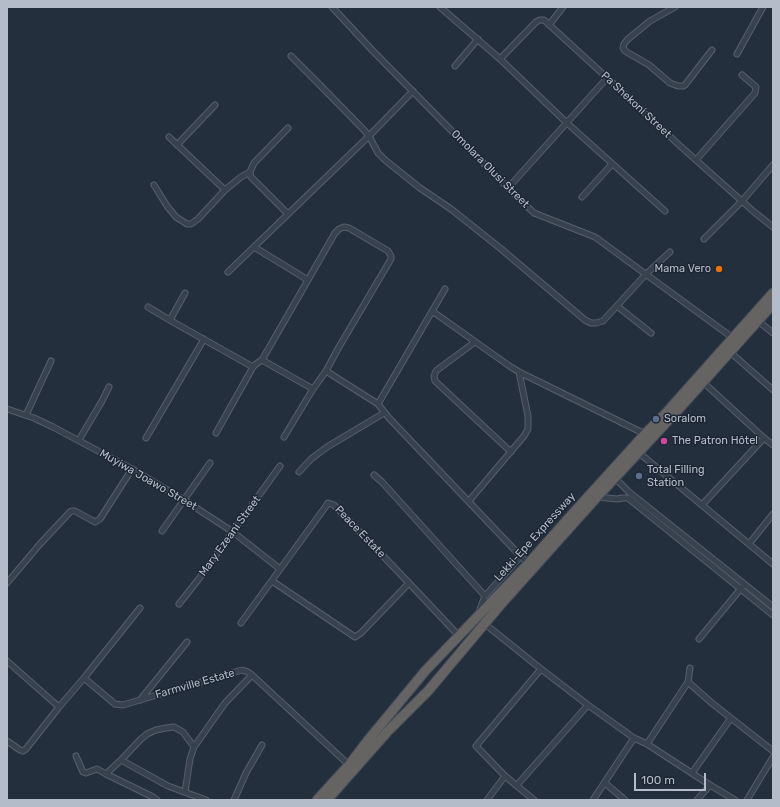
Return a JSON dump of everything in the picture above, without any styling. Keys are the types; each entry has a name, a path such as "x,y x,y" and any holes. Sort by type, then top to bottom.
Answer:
{"highway":[{"name":"Lekki-Epe Expressway","path":"317,800 349,764 420,677 528,564 566,520 666,413 773,293"},
{"name":"Lekki-Epe Expressway","path":"327,800 388,731 428,691 502,603 773,304"},
{"path":"420,677 435,683"},
{"path":"420,677 428,691"}],"street":[{"name":"Omolara Olusi Street","path":"332,7 534,213 595,237 603,242 733,338"},
{"path":"440,7 478,39 567,123 665,211"},
{"path":"500,59 536,22 544,20 549,25 563,7"},
{"path":"675,7 650,21 628,39 623,48 625,51 649,65 670,83 683,86 712,50"},
{"path":"737,54 764,7"},
{"name":"Pa Shekoni Street","path":"549,25 696,160 773,227"},
{"path":"455,66 478,39"},
{"path":"291,56 364,130 378,153 385,160 500,248 585,320 591,323 603,321 646,274 670,252"},
{"path":"696,160 755,93 756,87 742,75"},
{"path":"508,188 607,78"},
{"path":"228,272 369,136 413,91"},
{"path":"177,145 215,105"},
{"path":"154,185 167,206 176,216 187,224 191,224 198,219 225,190 241,177 250,172 254,163 288,128"},
{"path":"169,137 225,190"},
{"path":"582,197 612,164"},
{"path":"704,239 742,201 773,165"},
{"path":"250,172 252,177 288,214"},
{"path":"216,433 253,367 262,360 335,233 344,227 349,228 388,252 391,256 391,260 326,371 313,389 284,437"},
{"path":"254,247 308,280"},
{"path":"378,404 445,289"},
{"path":"170,320 185,293"},
{"path":"617,306 651,333"},
{"path":"148,307 253,367"},
{"path":"432,311 519,372 645,434"},
{"path":"758,321 773,333"},
{"path":"146,438 204,339"},
{"path":"475,342 436,371 434,376 435,381 511,452"},
{"path":"730,352 773,390"},
{"path":"262,360 313,389"},
{"path":"26,415 51,361"},
{"path":"326,371 378,404 384,413 528,564"},
{"path":"469,501 511,452 528,429 528,416 519,372"},
{"path":"703,382 773,445"},
{"path":"79,440 102,402 109,386"},
{"name":"Muyiwa Joawo Street","path":"7,409 53,426 132,469 184,500 233,532 280,569"},
{"path":"299,472 327,447 384,413"},
{"path":"702,505 764,438"},
{"path":"638,452 773,564"},
{"path":"162,532 210,463"},
{"name":"Mary Ezeani Street","path":"179,604 280,466"},
{"path":"7,584 40,544 70,512 75,511 94,522 100,519 132,469"},
{"path":"374,475 485,596"},
{"path":"615,478 657,517 740,589 773,615"},
{"path":"597,497 617,499 628,498 657,517 773,607"},
{"name":"Peace Estate","path":"241,623 328,503 334,505 459,636"},
{"path":"749,544 773,514"},
{"path":"478,617 485,596 520,556"},
{"path":"272,581 356,637 409,583"},
{"path":"699,639 745,584"},
{"path":"7,741 20,750 23,751 26,749 59,707 85,680 140,608"},
{"path":"485,624 588,705 634,738 647,744 736,800"},
{"path":"140,700 187,642"},
{"path":"7,661 59,707"},
{"path":"647,744 688,682 690,668"},
{"path":"534,800 505,776 476,746 541,669"},
{"name":"Farmville Estate","path":"85,680 115,704 123,705 242,670 252,675 349,764"},
{"path":"185,792 190,759 194,747 225,703 252,675"},
{"path":"688,682 713,704 773,751"},
{"path":"517,785 588,705"},
{"path":"692,773 732,718"},
{"path":"106,774 141,739 147,734 156,730 174,727 183,732 194,747"},
{"path":"592,800 605,783 634,738"},
{"path":"234,800 262,745"},
{"path":"76,756 83,772 86,773 98,769 157,800"},
{"path":"747,800 773,757"},
{"path":"121,760 168,786 206,800"},
{"path":"487,800 505,776"},
{"path":"605,783 625,800"},
{"path":"697,800 710,785"}],"place":[{"name":"Mama Vero","path":"719,269"},
{"name":"Soralom","path":"656,419"},
{"name":"The Patron Hôtel","path":"664,441"},
{"name":"Total Filling Station","path":"639,476"}]}
